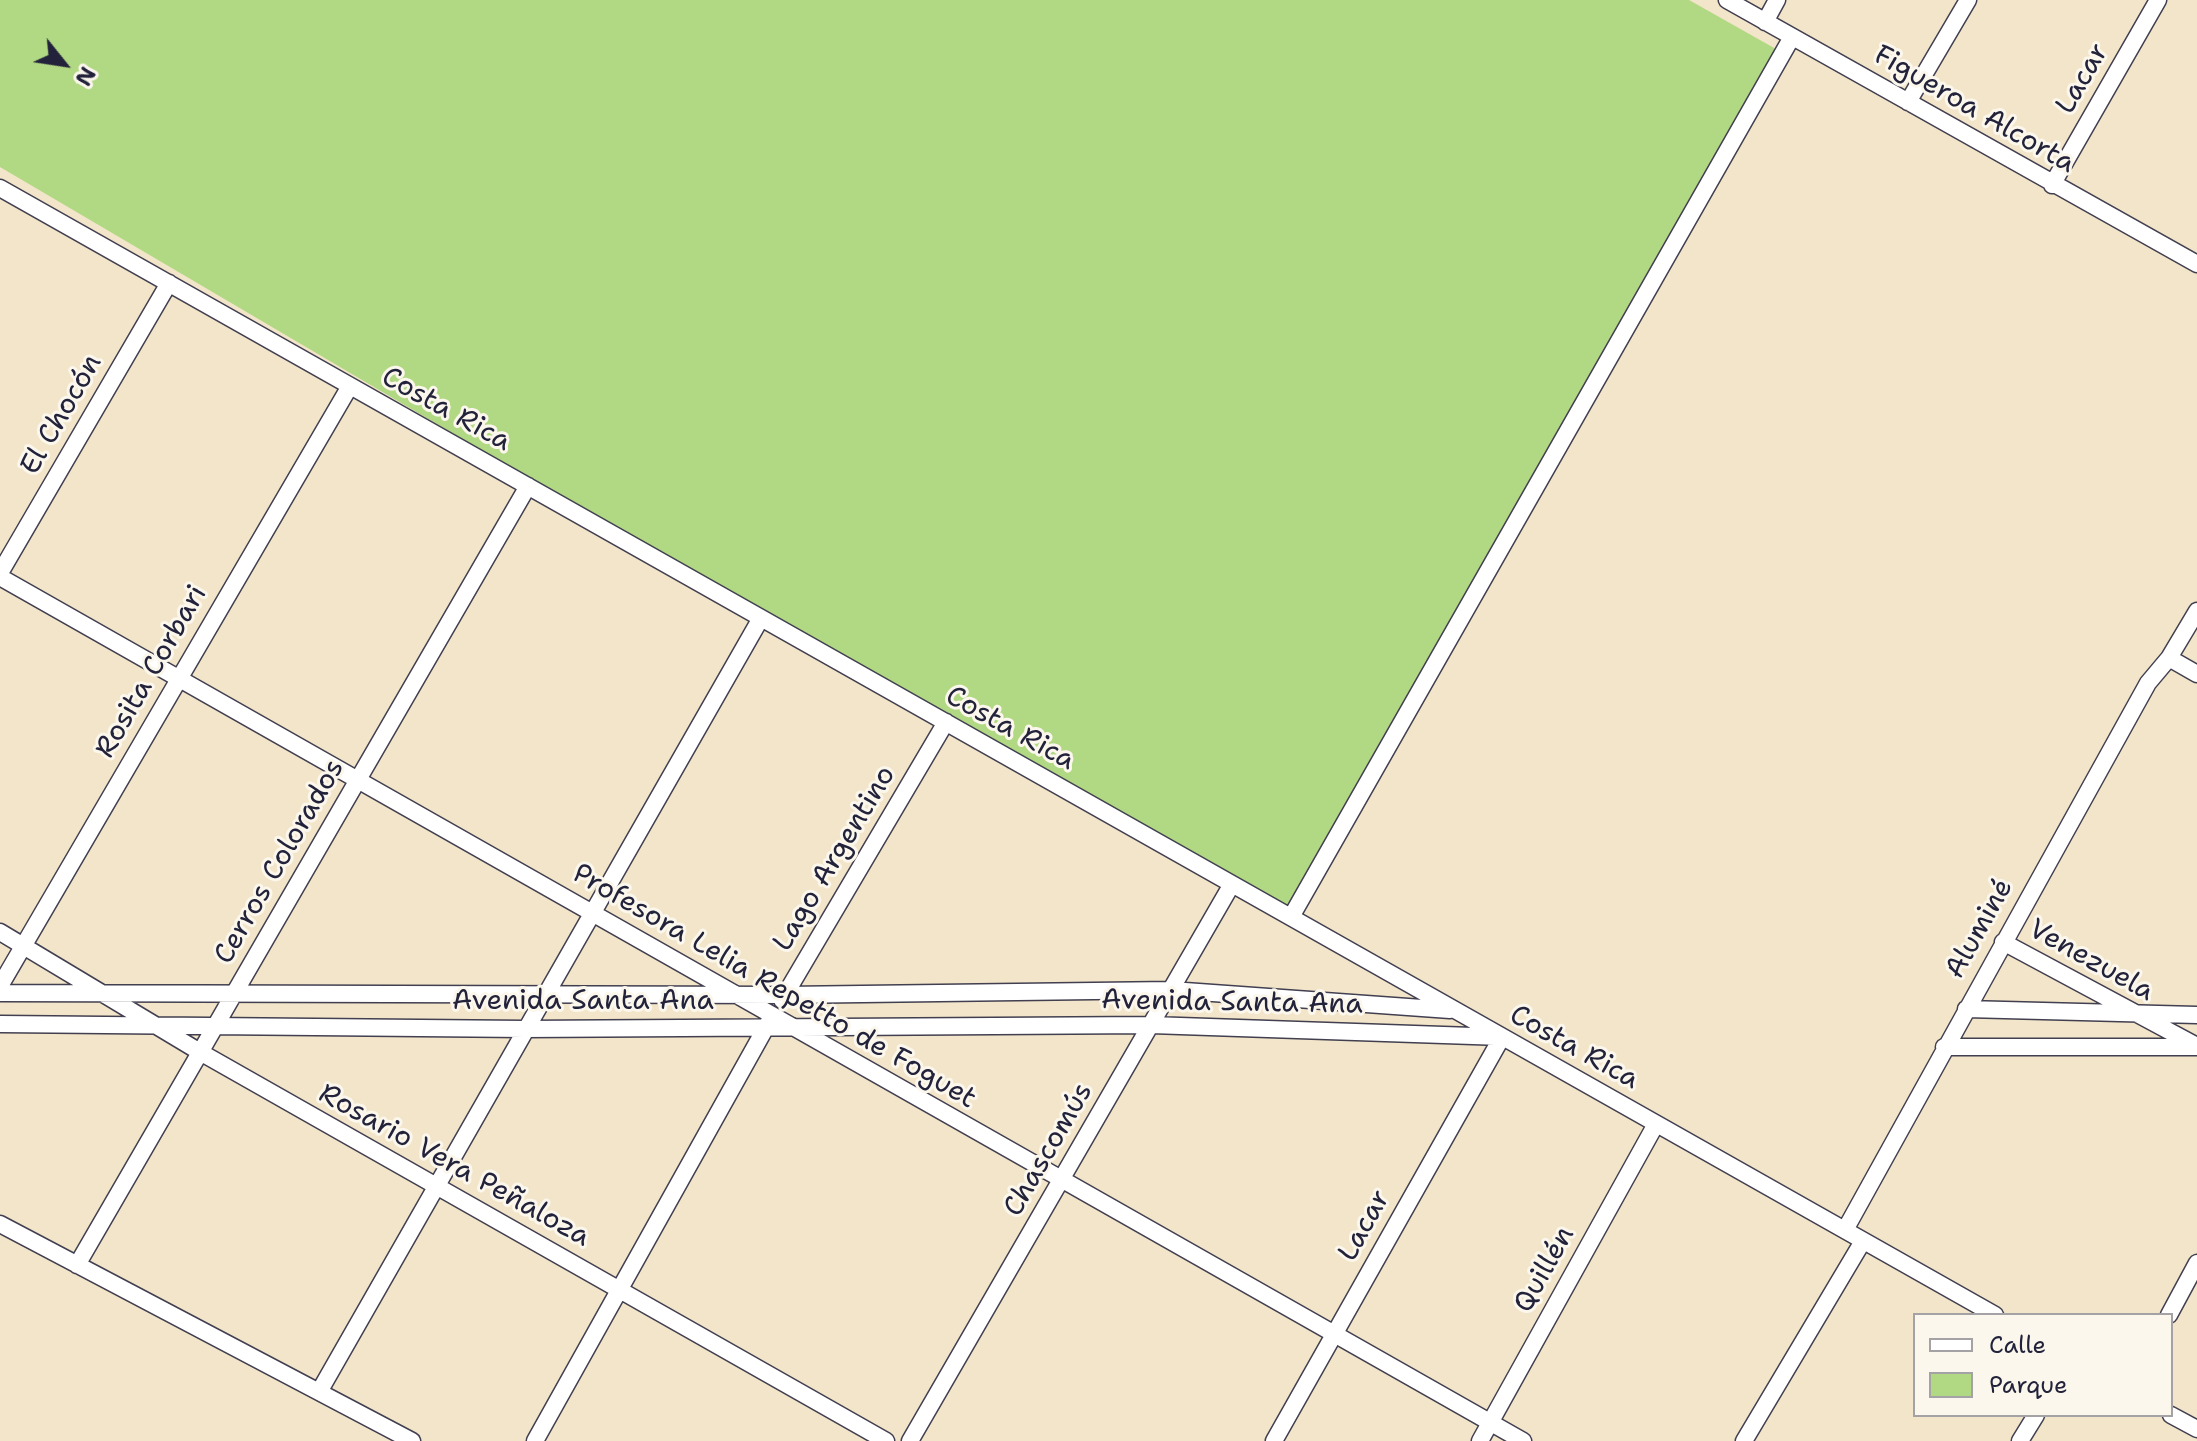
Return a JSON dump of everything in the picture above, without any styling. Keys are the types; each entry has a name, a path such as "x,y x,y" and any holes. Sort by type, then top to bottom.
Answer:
{"street":[{"name":"Figueroa Alcorta","path":"1727,0 2052,185 2196,262"},
{"path":"1765,22 1777,0"},
{"path":"1908,102 1968,0"},
{"name":"Lacar","path":"2052,185 2158,0"},
{"path":"1291,917 1792,37"},
{"name":"Costa Rica","path":"0,188 1991,1313"},
{"name":"El Chocón","path":"0,575 169,283"},
{"name":"Rosita Corbari","path":"0,986 350,386"},
{"name":"Cerros Colorados","path":"77,1265 528,486"},
{"name":"Profesora Lelia Repetto de Foguet","path":"0,575 734,995 769,1022 791,1028 1523,1441"},
{"name":"Aluminé","path":"1845,1230 2148,683 2169,658 2197,611"},
{"path":"319,1392 761,618"},
{"path":"2169,658 2197,674"},
{"name":"Lago Argentino","path":"535,1441 769,1022 946,722"},
{"name":"Chascomús","path":"910,1441 1232,884"},
{"name":"Rosario Vera Peñaloza","path":"0,932 200,1052 886,1441"},
{"name":"Venezuela","path":"2003,942 2197,1047"},
{"name":"Avenida Santa Ana","path":"0,993 785,995 1171,990 1456,1011"},
{"path":"1966,1009 2197,1015"},
{"name":"Avenida Santa Ana","path":"0,1024 525,1029 769,1022"},
{"name":"Avenida Santa Ana","path":"791,1028 1151,1025 1502,1037"},
{"name":"Lacar","path":"1274,1441 1502,1037"},
{"path":"1944,1047 2197,1047"},
{"name":"Quillén","path":"1480,1441 1656,1124"},
{"path":"0,1224 412,1441"},
{"path":"1744,1441 1863,1241"},
{"path":"2170,1313 2197,1263"},
{"path":"2173,1416 2197,1429"},
{"path":"2020,1441 2035,1417"}],"green space":[{"path":"0,0 1689,0 1783,53 1289,909 527,477 0,167"}]}
